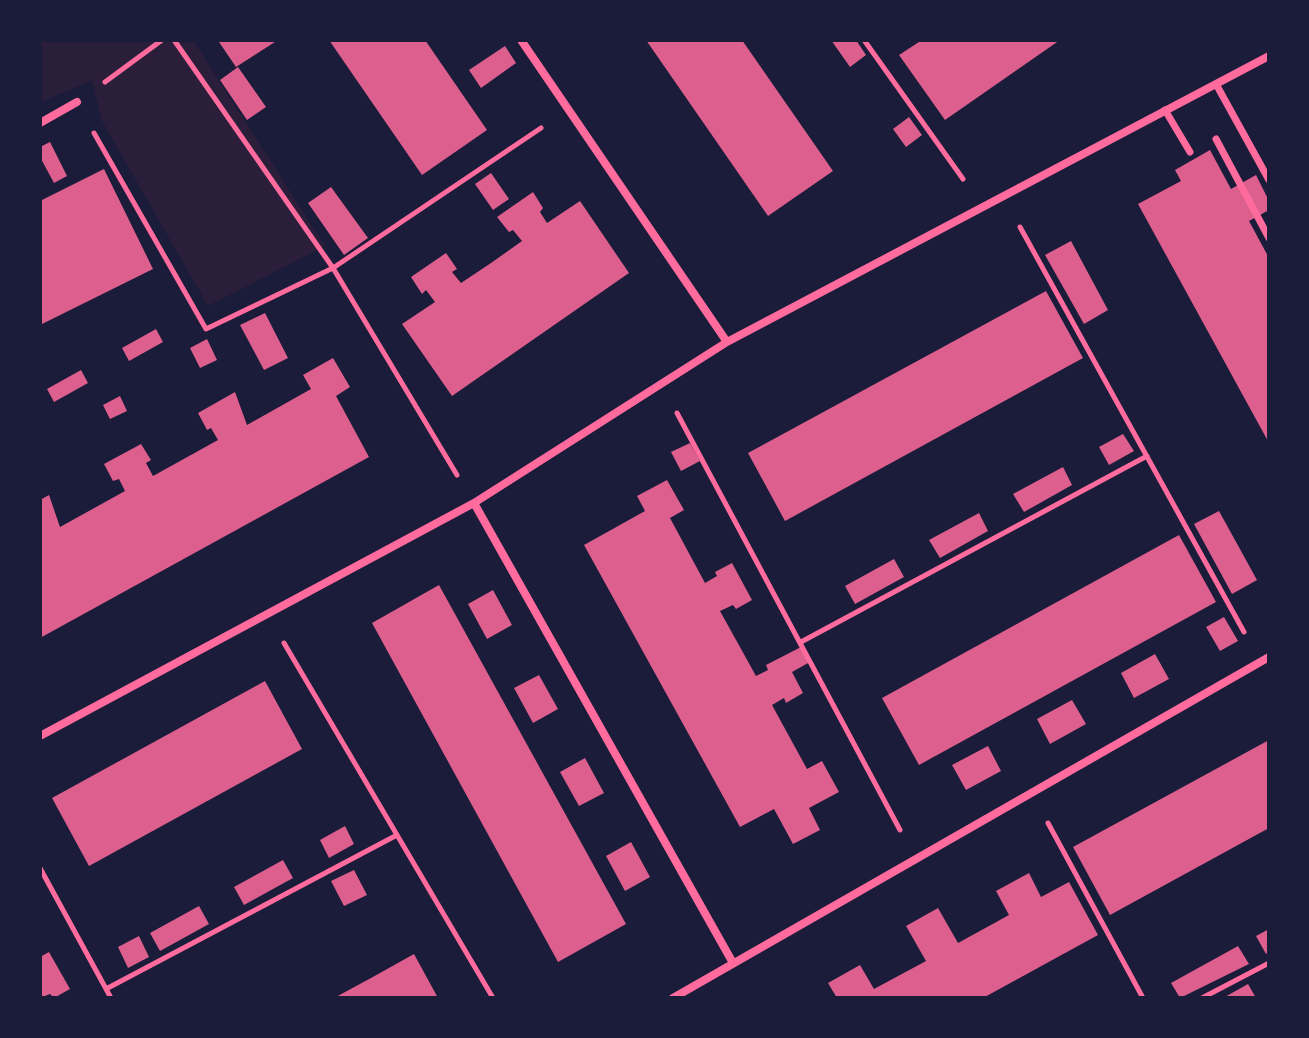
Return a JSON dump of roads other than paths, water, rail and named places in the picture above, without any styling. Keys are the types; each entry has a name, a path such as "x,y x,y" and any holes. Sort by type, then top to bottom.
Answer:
{"street":[{"path":"521,40 727,342"},
{"path":"40,736 474,503 727,342 1269,56"},
{"path":"1216,84 1269,180"},
{"path":"40,123 77,102"},
{"path":"1165,110 1190,152"},
{"path":"1216,139 1269,238"},
{"path":"474,503 733,963"},
{"path":"673,998 1265,660"}]}
